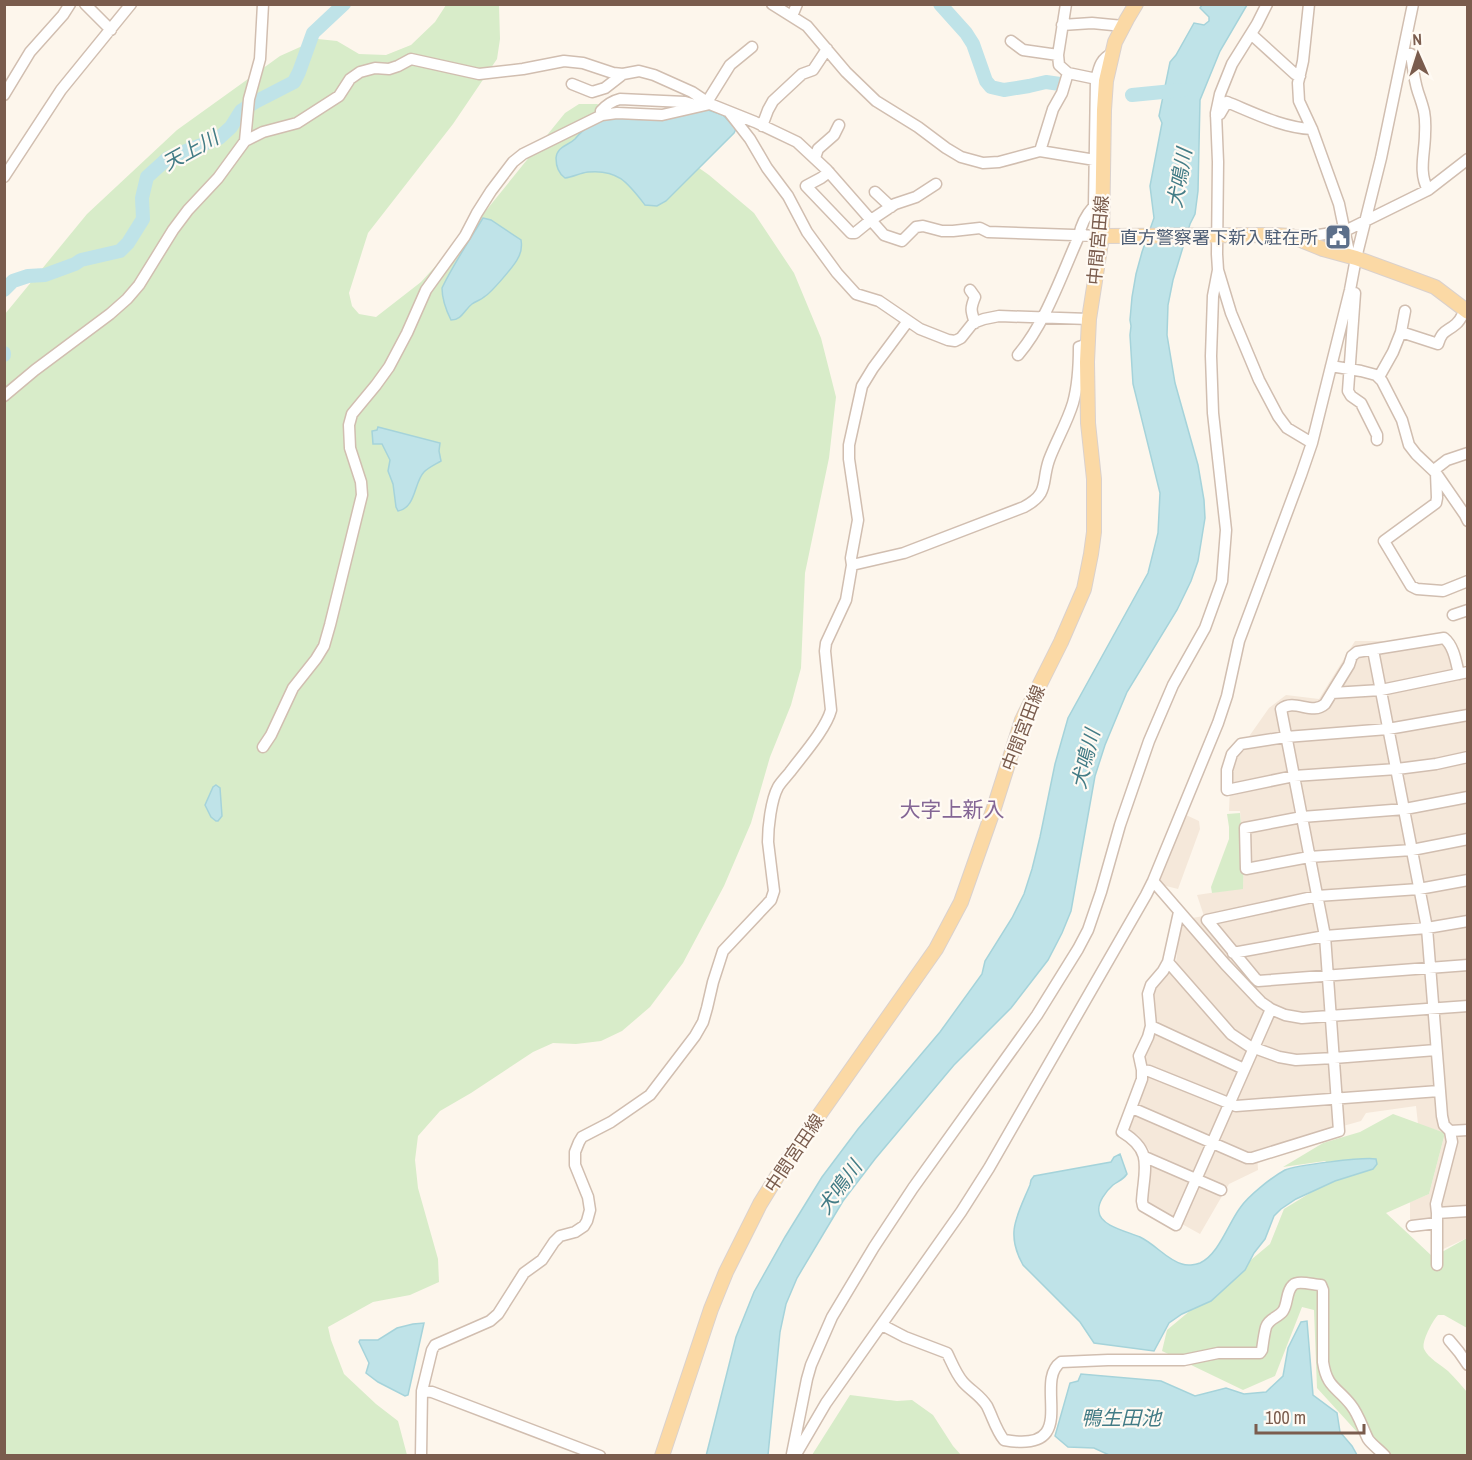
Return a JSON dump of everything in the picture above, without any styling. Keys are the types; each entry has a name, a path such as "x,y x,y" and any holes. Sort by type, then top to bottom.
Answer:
{"main road":[{"name":"中間宮田線","path":"662,1455 715,1300 729,1265 760,1204 784,1165 936,949 961,902 1022,720 1061,642 1084,589 1092,554 1094,532 1094,479 1088,423 1089,319 1108,236 1104,110 1106,81 1115,42 1136,4"},
{"path":"1108,236 1291,236 1435,288 1466,311"}],"street":[{"path":"4,95 30,52 70,4"},
{"path":"85,4 111,30"},
{"path":"4,177 62,90 131,4"},
{"path":"245,141 249,99 260,59 263,4"},
{"path":"772,4 807,26 846,72 876,100 961,157 983,162 999,162 1040,151 1095,160"},
{"path":"792,16 797,4"},
{"path":"1066,4 1058,55 1059,65 1068,73 1097,78"},
{"path":"1267,4 1232,64 1220,94 1216,116 1218,162 1215,235 1218,270 1231,313 1259,380 1278,416 1287,428 1312,443"},
{"path":"1309,4 1298,83 1299,101 1312,129 1339,204 1353,258"},
{"path":"793,1455 826,1403 961,1212 1153,881 1218,723 1227,696 1239,640 1312,443 1352,278 1353,258 1365,222 1381,158 1413,4"},
{"path":"1062,25 1092,23 1123,26"},
{"path":"1251,34 1300,76"},
{"path":"1011,41 1023,50 1058,55"},
{"path":"263,747 293,688 324,646 330,625 362,495 361,482 350,448 349,425 352,414 389,367 426,290 465,236 482,206 513,162 523,154 602,115 616,113 662,115 705,104 730,65 752,47"},
{"path":"762,126 773,101 802,74 813,70 827,49"},
{"path":"1404,52 1411,54 1418,92 1426,117 1423,178 1428,190"},
{"path":"1018,355 1027,345 1058,285 1080,226 1094,206 1097,78 1101,63 1105,57 1113,53"},
{"path":"4,396 111,314 127,299 173,230 218,178 245,141 263,132 297,123 339,96 350,79 360,72 375,68 389,69 411,59 479,74 564,61 583,63 613,73 639,71 654,75 692,92 705,104 797,142 829,172 885,235 902,241 916,227 923,226 942,231 980,228 988,232 1108,236"},
{"path":"1040,151 1053,109 1062,93 1068,73"},
{"path":"572,84 592,92 605,88 623,74"},
{"path":"1216,116 1220,114 1227,102 1272,120 1303,129 1312,129"},
{"path":"729,112 788,196 807,232 856,294 879,301 920,329 955,341 961,338 973,323 999,316 1089,319"},
{"path":"815,158 818,148 834,135 839,125"},
{"path":"1291,236 1312,236 1345,231 1428,190 1467,159"},
{"path":"788,196 829,172"},
{"path":"806,186 851,233 855,233 891,207 916,197 936,184"},
{"path":"875,192 891,207"},
{"path":"793,1455 807,1379 832,1317 873,1247 1037,1015 1088,930 1149,741 1173,685 1204,628 1222,581 1226,530 1213,413 1210,356 1213,296 1218,270"},
{"path":"1352,278 1355,285 1348,391 1361,403 1377,435 1377,440"},
{"path":"970,290 975,297 971,310 975,323"},
{"path":"1379,377 1394,352 1405,311"},
{"path":"1401,332 1438,344 1445,331 1460,321 1466,311"},
{"path":"421,1455 422,1391 435,1345 490,1322 498,1314 524,1273 542,1260 554,1242 560,1236 575,1232 584,1226 590,1210 588,1197 575,1165 575,1152 579,1142 582,1137 611,1122 650,1095 703,1023 723,951 771,900 774,891 768,834 774,800 778,788 811,745 831,710 825,651 826,643 846,600 852,565 851,558 858,520 849,445 862,386 908,321"},
{"path":"852,565 904,553 1033,502 1040,495 1045,483 1048,463 1073,405 1078,378 1079,347 1088,344"},
{"path":"1331,366 1360,370 1379,377 1396,406 1409,445 1435,472 1467,521"},
{"path":"1467,453 1447,460 1435,472 1436,503 1384,541 1411,586 1417,589 1443,591 1467,581"},
{"path":"1454,615 1467,610"},
{"path":"1132,1108 1247,1158 1339,1131 1325,936 1281,709 1285,705 1295,705 1320,709 1349,665 1352,656 1357,652 1444,638 1449,642 1463,673 1381,690 1332,693"},
{"path":"1373,650 1427,928 1439,1091 1444,1125 1450,1131 1452,1142 1436,1204 1437,1265"},
{"path":"1467,715 1388,729 1286,737 1240,744 1232,754 1227,770 1227,790 1294,776 1396,769 1467,757"},
{"path":"1467,797 1404,809 1302,817 1245,828 1246,869 1309,857 1412,850 1467,839"},
{"path":"1467,880 1419,889 1317,896 1207,920 1258,981 1467,965"},
{"path":"1153,881 1261,1002 1285,1015 1302,1018 1467,1006"},
{"path":"1179,912 1168,962 1151,985 1148,994 1151,1026 1139,1056 1142,1080 1122,1132 1133,1139 1143,1150 1145,1157 1143,1206 1176,1225 1271,1009"},
{"path":"1233,953 1325,936 1427,928 1467,921"},
{"path":"1168,962 1231,1034 1254,1048 1279,1058 1296,1060 1436,1050"},
{"path":"1151,1026 1244,1070"},
{"path":"1142,1070 1236,1106 1439,1091"},
{"path":"1450,1131 1467,1130"},
{"path":"1145,1157 1221,1190"},
{"path":"1412,1226 1467,1211"},
{"path":"882,1325 905,1337 947,1353 957,1374 979,1395 987,1407 1004,1440 1030,1442 1040,1439 1046,1432 1052,1410 1052,1374 1061,1362 1184,1360 1218,1353 1260,1353 1266,1325 1285,1309 1293,1284 1321,1285 1325,1373 1332,1387 1350,1403 1358,1415 1369,1441 1385,1455"},
{"path":"1449,1340 1467,1365"},
{"path":"422,1391 432,1392 600,1455"}],"shaded area":[{"path":"1355,641 1444,641 1463,670 1468,669 1467,1238 1439,1251 1437,1220 1410,1221 1410,1202 1429,1194 1445,1133 1418,1124 1416,1106 1366,1113 1361,1121 1257,1150 1258,1170 1229,1184 1200,1234 1146,1204 1150,1151 1138,1135 1126,1131 1142,1062 1157,1027 1151,990 1176,963 1180,920 1204,916 1197,895 1243,888 1244,856 1240,811 1229,811 1231,762 1269,708 1286,695 1319,699"},
{"path":"1186,815 1199,821 1200,829 1178,889 1162,885 1159,878"}],"green space":[{"path":"446,5 499,5 500,39 497,59 453,124 368,233 349,293 352,306 359,314 376,317 421,282 484,213 565,113 579,104 597,104 619,112 709,175 754,213 794,273 821,338 836,397 829,458 805,573 801,668 791,705 770,757 751,823 724,886 683,963 650,1007 622,1031 601,1041 576,1044 553,1043 533,1052 440,1111 418,1136 415,1160 418,1188 438,1259 439,1282 410,1295 373,1302 328,1327 344,1374 398,1421 407,1455 5,1456 5,314 87,214 177,130 280,56 318,39 337,41 359,54 386,55 411,45 435,22"},
{"path":"1240,813 1244,856 1243,889 1212,893 1211,887 1229,839 1227,814"},
{"path":"1393,1114 1445,1133 1429,1194 1386,1213 1433,1257 1467,1238 1467,1328 1444,1315 1438,1315 1428,1331 1424,1349 1467,1392 1467,1455 1378,1455 1317,1388 1314,1310 1302,1307 1275,1376 1243,1390 1162,1351 1167,1330 1270,1244 1284,1209 1341,1174 1325,1161 1283,1167 1323,1143 1360,1132"},
{"path":"850,1395 897,1401 912,1400 933,1415 961,1455 812,1455"}],"water":[{"name":"犬鳴川","path":"1202,5 1247,5 1220,51 1200,100 1198,191 1195,214 1173,280 1168,305 1167,335 1175,383 1198,465 1204,500 1205,518 1198,561 1177,610 1127,692 1105,745 1095,776 1071,911 1048,960 1011,1008 954,1065 875,1159 843,1201 797,1278 786,1304 780,1332 768,1455 706,1456 736,1337 754,1292 785,1237 822,1177 858,1129 940,1032 982,974 985,961 1012,918 1024,894 1032,869 1055,764 1068,718 1148,573 1158,533 1160,493 1133,384 1130,335 1132,297 1142,252 1154,218 1150,186 1162,123 1159,116 1170,62 1194,23 1204,25 1209,21 1209,17 1200,8"},
{"path":"708,110 723,115 736,129 734,133 666,201 657,206 645,205 627,184 615,175 588,172 565,178 556,164 558,151 587,127 597,122 615,118"},
{"path":"483,218 491,220 521,240 520,254 492,290 472,304 460,317 451,320 442,288"},
{"path":"378,427 440,443 441,461 424,472 412,500 404,509 398,511 388,471 390,460 382,444 373,444 372,431 377,430"},
{"path":"216,785 220,788 222,816 218,821 211,817 205,805"},
{"path":"1120,1154 1127,1174 1103,1197 1099,1205 1101,1217 1110,1225 1140,1237 1166,1256 1184,1265 1193,1265 1207,1259 1218,1246 1244,1203 1261,1187 1285,1170 1358,1159 1376,1159 1377,1164 1373,1169 1335,1181 1296,1199 1281,1209 1274,1216 1265,1239 1245,1270 1211,1301 1182,1314 1169,1323 1154,1351 1094,1343 1080,1322 1023,1265 1015,1243 1017,1215 1034,1176 1111,1162"},
{"name":"鴨生田池","path":"1307,1321 1313,1395 1337,1413 1340,1432 1357,1455 1109,1455 1094,1448 1068,1447 1055,1436 1070,1383 1078,1381 1081,1374 1161,1381 1195,1396 1226,1388 1244,1394 1266,1392 1283,1376 1288,1348 1301,1322"},
{"path":"424,1323 408,1395 405,1396 378,1382 366,1373 369,1363 360,1340 378,1340 397,1328"}],"waterway":[{"name":"天上川","path":"4,290 13,281 28,276 45,275 81,260 120,251 128,243 143,219 142,198 147,177 168,158 219,138 231,127 241,111 294,82 313,33 344,4"},
{"name":"天上川","path":"940,4 973,44 986,81 991,87 1004,90 1046,82 1060,84"},
{"name":"天上川","path":"1132,95 1183,90"}],"place":[{"name":"直方警察署下新入駐在所","path":"1338,237"}],"district":[{"name":"大字上新入","path":"952,809"}]}
